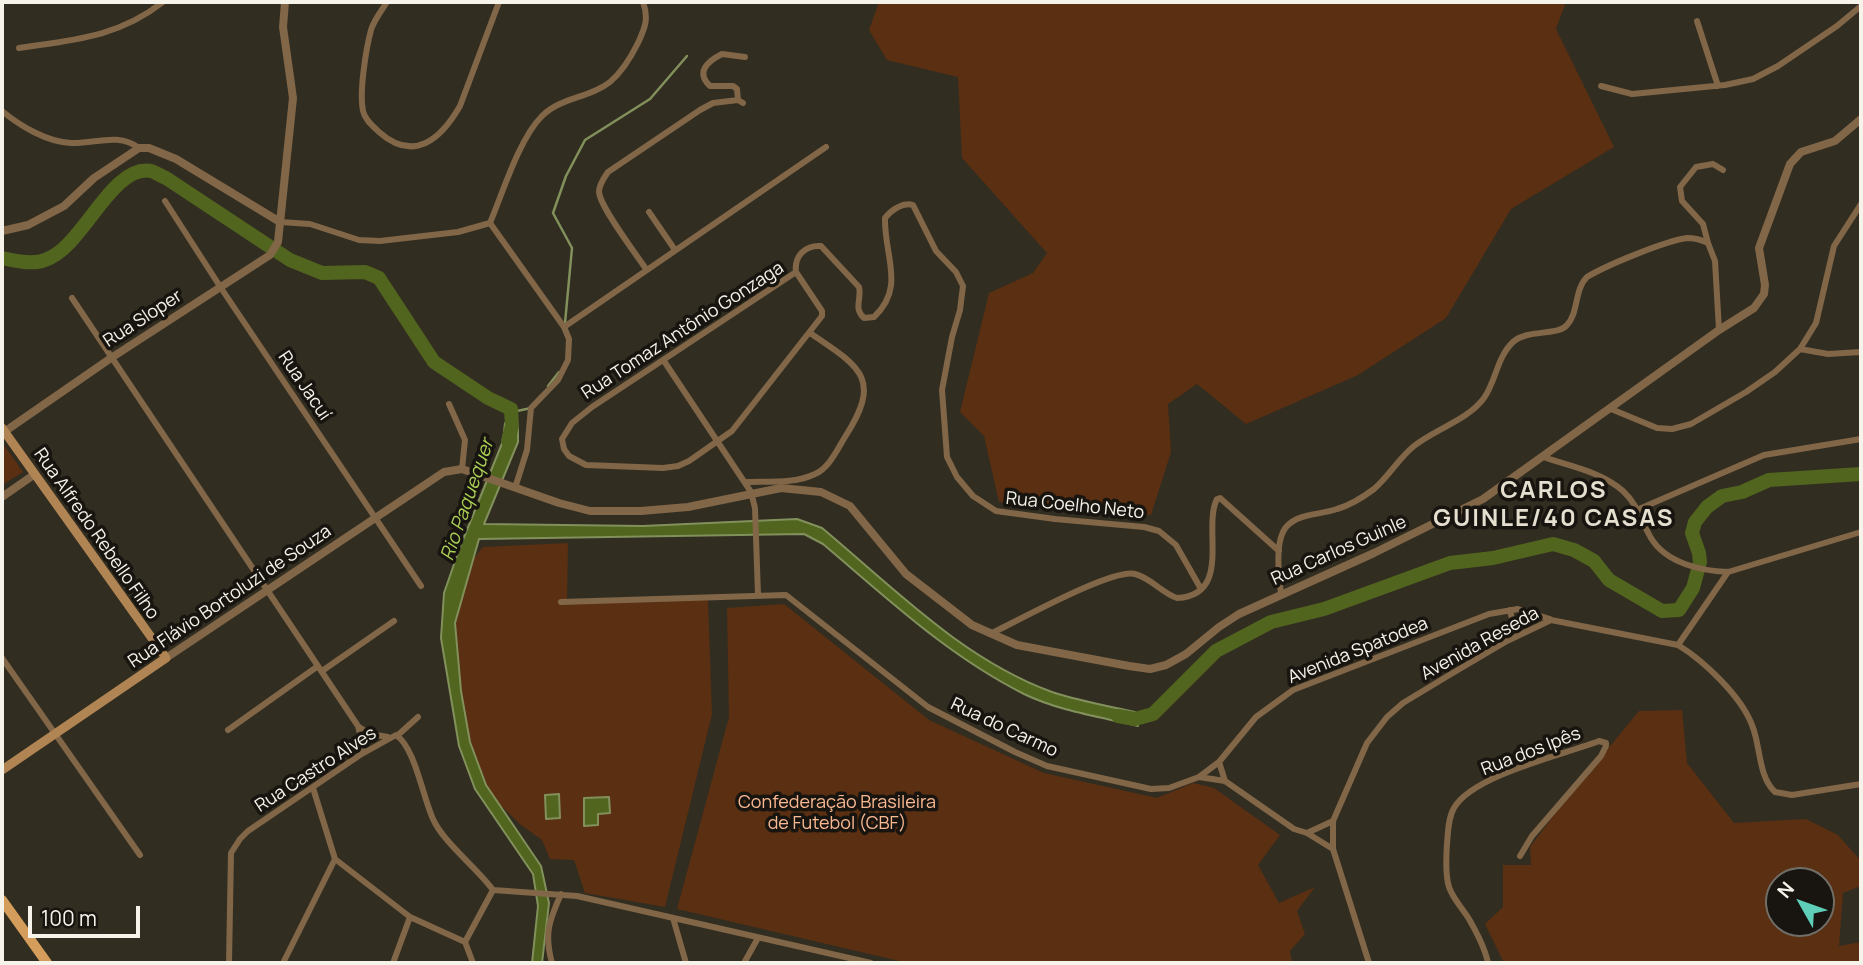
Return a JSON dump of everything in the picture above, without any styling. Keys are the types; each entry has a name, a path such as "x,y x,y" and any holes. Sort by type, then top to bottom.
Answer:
{"main road":[{"name":"Rua Alfredo Rebello Filho","path":"3,430 166,658"},
{"name":"Rua Flávio Bortoluzi de Souza","path":"2,770 166,658"},
{"path":"2,900 47,963"}],"street":[{"path":"19,48 58,44 123,27 139,20 163,2"},
{"name":"Rua Sloper","path":"3,430 270,255 278,242 293,98 284,27 285,2"},
{"path":"387,2 372,29 363,78 363,112 385,138 403,146 414,147 426,144 452,120 460,106 499,2"},
{"path":"490,223 524,143 542,116 560,103 609,83 629,60 646,26 643,2"},
{"path":"1601,86 1632,94 1718,86 1753,79 1837,26 1861,6"},
{"path":"1697,21 1718,86"},
{"path":"646,269 602,203 599,189 602,180 608,172 700,110 713,103 741,102 737,89 733,86 710,86 703,79 702,73 707,64 722,54 746,57"},
{"path":"2,111 19,123 52,139 70,143 116,138 130,141 139,148"},
{"name":"Rua Carlos Guinle","path":"462,469 574,508 614,512 688,507 751,492 790,488 821,492 841,500 854,510 886,554 906,575 954,613 990,634 1029,648 1142,668 1157,668 1186,654 1239,614 1374,553 1483,499 1719,330 1754,308 1764,294 1765,285 1759,248 1790,164 1801,152 1835,141 1861,119"},
{"path":"564,327 826,147"},
{"path":"2,231 28,225 64,206 94,178 139,148 149,148 176,159 280,222 310,224 359,240 380,241 458,232 490,223"},
{"path":"1719,330 1715,261 1703,224 1682,201 1680,187 1696,167 1713,164 1723,170"},
{"name":"Rua Jacuí","path":"165,201 421,586"},
{"path":"1611,409 1657,428 1679,428 1691,424 1746,392 1775,372 1800,349 1809,336 1818,315 1834,246 1861,204"},
{"name":"Rua Coelho Neto","path":"796,272 795,265 800,255 809,247 821,246 859,287 860,314 864,318 874,317 885,305 892,286 885,218 901,206 913,205 936,251 956,272 963,286 942,390 947,457 957,477 973,496 996,511 1144,527 1159,531 1176,545 1201,589"},
{"path":"649,212 675,250"},
{"path":"490,223 564,327 569,339 568,360 558,380 531,408 527,450 515,488"},
{"path":"1281,594 1279,551 1283,532 1295,521 1334,510 1359,499 1376,487 1416,444 1470,411 1483,399 1506,350 1515,340 1528,334 1562,329 1568,325 1580,287 1587,277 1613,264 1688,238 1709,243"},
{"name":"Rua Tomaz Antônio Gonzaga","path":"796,272 822,311 820,320 810,333 732,431 689,461 663,468 586,465 575,461 564,449 562,439 572,423 796,272"},
{"path":"72,298 358,726 363,745 360,755"},
{"path":"746,482 788,480 814,475 828,464 860,411 865,392 859,371 847,359 810,333"},
{"path":"1800,349 1828,354 1861,352"},
{"path":"664,361 751,492 755,519 758,595"},
{"path":"449,404 465,440 462,469"},
{"path":"1639,509 1764,456 1861,439"},
{"path":"1543,457 1603,477 1625,492 1639,509 1654,543 1670,557 1705,570 1728,572 1861,532"},
{"name":"Rua Flávio Bortoluzi de Souza","path":"166,658 444,472 462,469"},
{"path":"2,497 35,474"},
{"path":"990,634 1083,589 1126,573 1145,578 1177,598 1185,598 1201,589 1207,581 1214,555 1214,507 1217,499 1224,500 1279,551"},
{"path":"1678,645 1728,572"},
{"name":"Rua do Carmo","path":"561,602 786,594 928,707 1037,762 1094,778 1151,789 1169,788 1199,777 1225,781 1294,829 1307,833 1333,849"},
{"name":"Avenida Spatodea","path":"1199,777 1219,762 1256,718 1293,690 1489,614 1518,609 1550,620"},
{"path":"1510,610 1519,635"},
{"name":"Avenida Reseda","path":"1370,963 1333,849 1333,821 1367,743 1387,717 1403,704 1519,635 1550,620 1678,645 1692,653 1742,705 1752,725 1766,780 1775,792 1792,796 1861,784"},
{"path":"228,730 394,621"},
{"path":"2,658 140,855"},
{"path":"358,726 374,736 394,736 418,717"},
{"name":"Rua Castro Alves","path":"229,963 230,866 234,846 248,831 360,755 394,736 410,755 433,821 494,890"},
{"name":"Rua dos Ipês","path":"1488,963 1486,952 1450,888 1446,854 1455,806 1465,795 1486,782 1514,770 1599,741 1605,743 1601,756 1532,836 1520,856"},
{"path":"1219,762 1225,781"},
{"path":"313,788 335,859 410,917 465,942 473,963"},
{"path":"1307,833 1333,821"},
{"path":"283,963 335,859"},
{"path":"465,942 494,890 527,891 561,894 871,963"},
{"path":"552,963 548,945 549,921 561,894"},
{"path":"393,963 410,917"},
{"path":"673,918 686,963"},
{"path":"744,963 758,938"}],"green space":[{"path":"879,2 1566,2 1556,29 1614,147 1511,209 1446,318 1358,375 1246,424 1197,384 1168,404 1171,452 1151,515 999,502 984,436 960,412 989,293 1033,273 1047,253 962,158 958,77 887,60 869,30"},
{"path":"2,442 23,472 2,485"},
{"path":"568,543 567,601 708,599 712,714 665,907 585,893 574,860 550,859 542,840 521,825 493,798 470,742 461,692 455,623 471,562 483,547"},
{"name":"Confederação Brasileira de Futebol (CBF)","path":"784,604 929,720 1044,773 1157,798 1193,783 1214,788 1280,835 1258,865 1279,903 1315,887 1297,911 1305,934 1290,951 1292,963 908,963 677,909 729,717 727,608"},
{"path":"1682,710 1687,763 1734,823 1806,819 1838,835 1861,861 1861,886 1843,893 1839,946 1861,942 1861,963 1504,963 1485,924 1503,907 1503,865 1531,865 1530,847 1639,711"}],"shaded area":[{"path":"505,423 518,424 518,442 484,524 643,526 797,519 822,528 930,620 988,661 1052,692 1135,712 1138,726 1051,705 996,679 944,644 823,544 804,534 479,539 455,623 461,691 470,742 486,785 541,866 549,903 542,963 532,963 538,906 533,874 475,789 459,746 441,638 444,593 503,441"},
{"path":"559,794 560,818 546,819 545,795"},
{"path":"609,797 610,813 598,814 598,825 584,826 584,798"}],"waterway":[{"path":"565,323 572,248 553,213 566,176 585,140 650,99 687,56"},
{"name":"Rio Paquequer","path":"2,258 35,262 59,252 123,180 137,172 151,171 166,178 290,260 322,273 365,272 379,278 434,362 488,398 511,409 512,426 508,441"},
{"path":"548,386 559,372"},
{"path":"511,409 517,411 531,408"},
{"path":"1118,716 1135,719 1153,714 1216,651 1271,622 1324,609 1450,563 1493,558 1553,544 1574,550 1594,561 1609,580 1662,611 1679,610 1693,588 1700,562 1692,533 1695,522 1707,507 1722,496 1742,492 1769,480 1861,474"}],"district":[{"name":"CARLOS GUINLE/40 CASAS","path":"1554,505"}]}
